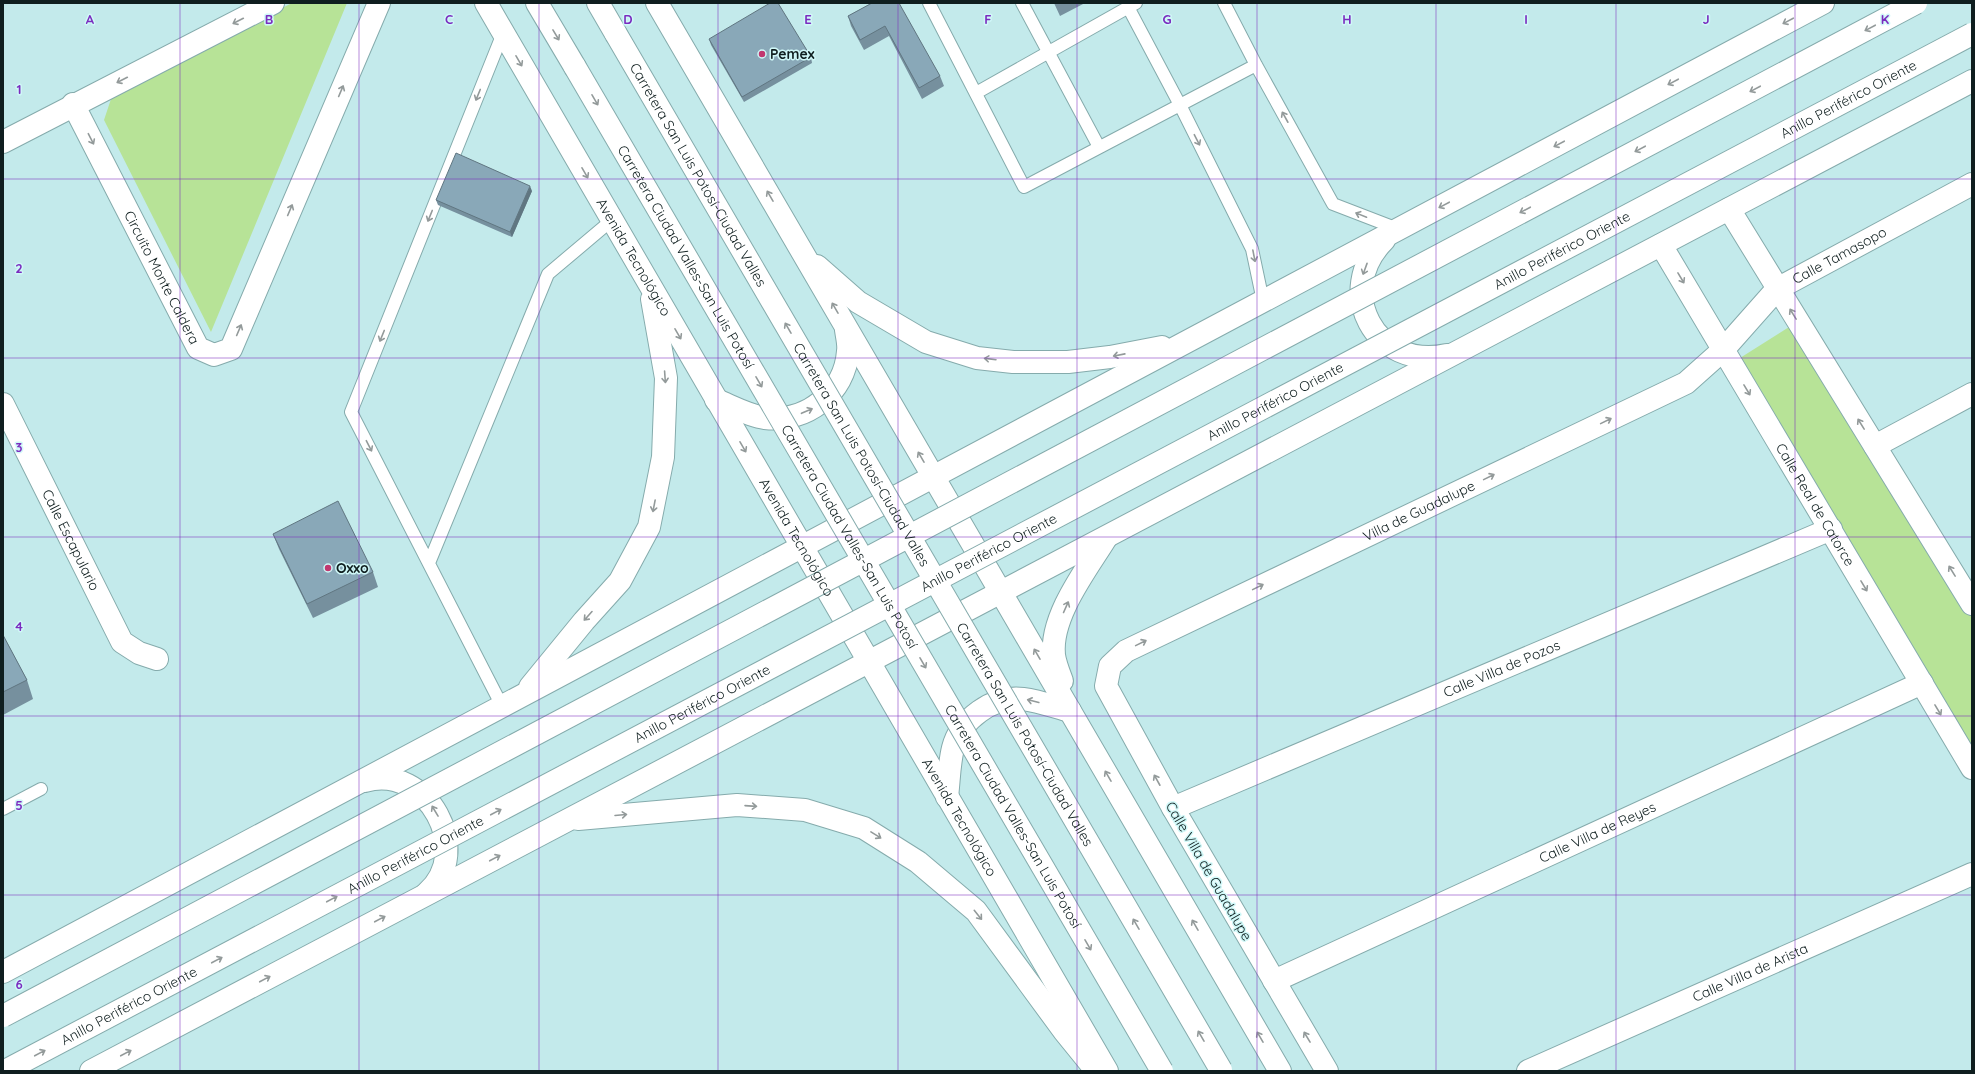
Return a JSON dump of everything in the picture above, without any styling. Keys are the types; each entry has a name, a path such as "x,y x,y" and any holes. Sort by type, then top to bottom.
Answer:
{"main road":[{"path":"3,142 73,104 273,3"},
{"name":"Circuito Monte Caldera","path":"73,104 198,348 214,355 231,349 379,3"},
{"name":"Avenida Tecnológico","path":"486,3 801,547 870,661 1107,1071"},
{"name":"Carretera Ciudad Valles-San Luis Potosí","path":"537,3 1162,1071"},
{"name":"Carretera San Luis Potosí-Ciudad Valles","path":"598,3 1222,1071"},
{"path":"657,3 932,477 1001,592 1280,1071"},
{"path":"3,972 1822,3"},
{"path":"3,1016 1916,3"},
{"name":"Anillo Periférico Oriente","path":"5,1071 1972,34"},
{"path":"91,1071 1972,81"},
{"name":"Calle Tamasopo","path":"1723,350 1778,289 1972,184"},
{"path":"1729,209 1972,604"},
{"path":"1398,229 1383,240 1370,255 1363,274 1361,294 1364,313 1374,331 1388,345 1406,354 1425,357 1445,355 1464,349"},
{"name":"Calle Real de Catorce","path":"1661,245 1971,764"},
{"path":"804,254 858,302 926,342 977,358 1013,362 1068,362 1110,357 1185,342"},
{"path":"524,695 584,621 620,581 650,527 663,458 666,378 649,284"},
{"path":"716,400 765,418 789,418 811,410 830,395 843,374 848,351 846,327"},
{"name":"Villa de Guadalupe","path":"1110,666 1126,651 1133,647 1686,383 1723,350"},
{"path":"1875,446 1972,394"},
{"name":"Calle Escapulario","path":"3,404 122,642 139,653 156,659"},
{"name":"Calle Villa de Pozos","path":"1173,808 1830,529"},
{"path":"1070,712 1054,655 1056,637 1060,621 1074,589 1107,537"},
{"name":"Calle Villa de Guadalupe","path":"1110,666 1106,686 1173,808 1327,1071"},
{"name":"Calle Villa de Reyes","path":"1274,981 1922,683"},
{"path":"948,797 953,747 963,727 979,711 999,701 1022,699 1070,712"},
{"path":"357,784 368,780 387,780 405,784 421,794 433,806 442,823 446,841 445,859 439,877 429,892 423,896"},
{"path":"568,820 737,805 805,810 864,828 918,862 976,911 1064,1031 1097,1071"},
{"name":"Calle Villa de Arista","path":"1528,1071 1972,874"}],"lane":[{"path":"929,3 1024,187 1256,65"},
{"path":"1022,3 1099,147"},
{"path":"1224,3 1256,65 1333,204 1398,229"},
{"path":"976,93 1132,5 1180,105 1252,248 1263,301"},
{"path":"502,706 351,412 503,33"},
{"path":"429,563 548,274 612,220"},
{"path":"3,809 41,789"}],"green space":[{"path":"292,3 347,3 211,332 104,120 112,96"},
{"path":"1797,322 1972,614 1972,749 1740,358"}],"building":[{"name":"Pemex","path":"770,3 778,3 811,57 742,97 709,39"},
{"path":"872,3 899,3 940,76 919,88 885,26 860,40 848,16"},
{"path":"456,153 530,186 510,232 436,200"},
{"name":"Oxxo","path":"338,501 373,572 307,604 273,534"},
{"path":"3,635 27,680 3,692"}],"place":[{"name":"Pemex","path":"762,54"},
{"name":"Oxxo","path":"328,568"}]}
